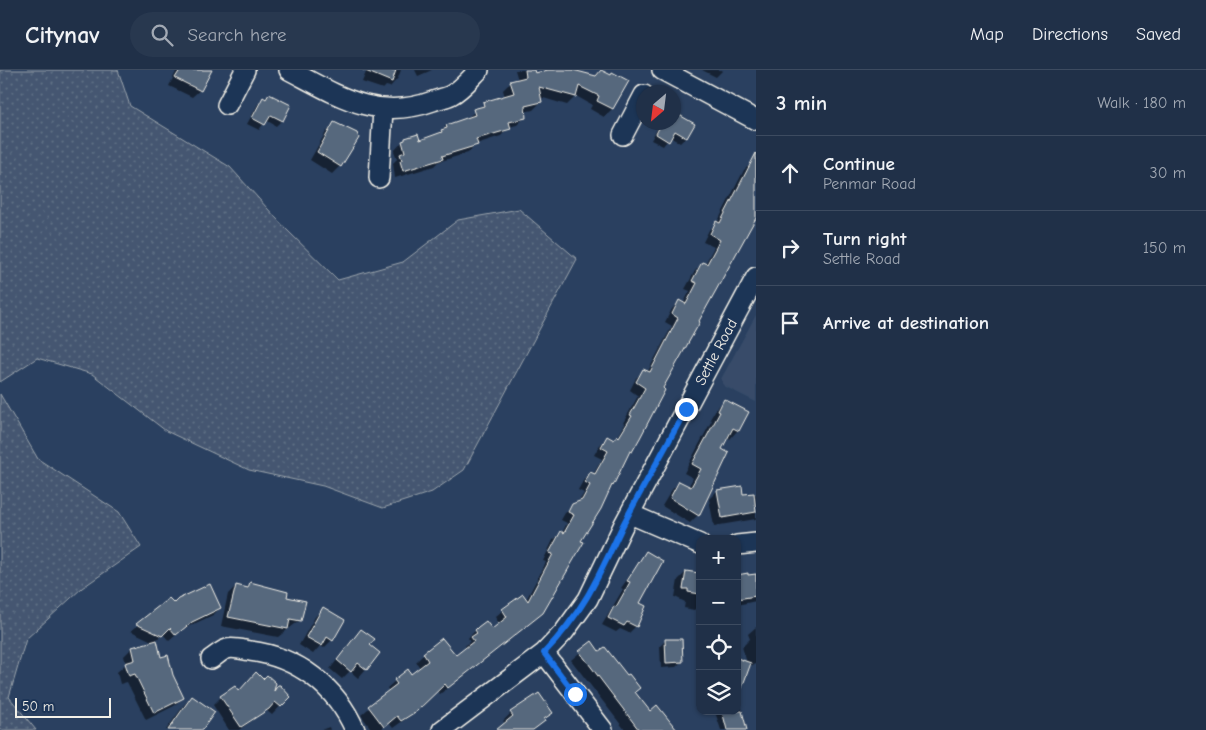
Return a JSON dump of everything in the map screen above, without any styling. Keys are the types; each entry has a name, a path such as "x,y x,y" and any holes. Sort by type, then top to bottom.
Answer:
{"street":[{"path":"227,105 245,70"},
{"path":"289,70 351,102 382,109 412,107 452,95 480,70"},
{"path":"648,85 656,70"},
{"path":"662,70 756,120"},
{"path":"380,178 382,109"},
{"path":"623,135 636,110"},
{"name":"Settle Road","path":"442,730 544,653 564,632 588,599 630,514 756,277"},
{"path":"630,514 696,544"},
{"path":"741,545 756,543"},
{"path":"211,659 228,648 270,654 299,666 321,682 347,712 355,730"},
{"path":"544,653 603,730"}],"shaded area":[{"path":"0,70 118,70 130,106 230,167 286,229 338,280 403,262 458,220 519,209 577,259 464,470 432,492 383,508 323,486 249,470 166,431 92,374 37,358 0,382"},
{"path":"756,315 756,402 724,386 721,379"},
{"path":"0,394 38,459 119,512 141,547 82,588 26,639 9,697 36,730 0,730"}],"building":[{"path":"180,70 212,70 201,91 175,78"},
{"path":"363,70 396,70 392,82"},
{"path":"525,70 534,70 535,73 548,70 573,70 596,76 601,70 611,75 612,72 629,81 613,109 597,101 599,96 579,86 576,97 539,87 542,102 525,106 526,118 509,122 511,129 476,139 478,145 442,156 443,159 403,171 400,154 405,152 402,141 405,138 418,134 420,140 442,132 441,130 447,128 446,125 475,115 473,109 484,106 483,102 514,93 510,81 526,77"},
{"path":"269,94 291,105 283,121 271,115 265,125 252,118 263,97 266,99"},
{"path":"681,116 695,124 687,138 675,131 669,142 656,134 658,130 681,130"},
{"path":"334,122 357,133 359,138 341,167 317,152"},
{"path":"756,153 756,218 663,388 665,390 640,438 632,452 630,451 601,509 581,541 584,542 543,613 448,688 445,684 417,711 401,721 397,716 384,727 368,706 397,684 394,680 408,669 411,674 428,661 423,653 442,638 456,655 474,641 471,637 477,633 475,630 486,621 492,629 507,617 502,609 523,594 528,601 553,554 549,553 561,531 564,533 574,515 568,512 572,504 582,500 590,485 585,482 590,472 595,474 608,451 601,447 607,436 614,440 617,435 619,437 632,416 630,415 645,388 636,382 643,369 650,372 678,318 672,314 679,300 686,304 697,283 692,281 702,262 707,264 720,240 710,234 716,221 720,223"},
{"path":"724,399 749,412 739,431 733,428 722,449 729,453 699,516 670,498 679,481 691,487 701,469 692,464 720,412 718,411"},
{"path":"742,486 743,494 754,493 756,512 722,518 717,490"},
{"path":"646,551 663,561 640,603 646,606 637,627 627,622 624,626 608,618 630,582 627,581"},
{"path":"686,571 696,573 696,593 688,592 688,589 683,589"},
{"path":"741,574 756,574 756,596 741,598"},
{"path":"250,582 288,592 287,597 306,601 301,621 290,619 288,629 228,617 236,585 248,588"},
{"path":"210,584 221,608 192,622 176,635 170,628 162,636 136,624 169,598 174,603 178,599"},
{"path":"323,607 345,620 333,641 327,637 322,646 306,637"},
{"path":"361,629 375,639 370,645 380,653 367,670 358,663 351,672 337,660"},
{"path":"665,639 682,639 683,662 666,663"},
{"path":"157,640 161,657 168,655 173,675 184,698 154,713 135,674 129,676 125,663 135,660 132,647"},
{"path":"592,641 599,651 605,647 627,675 629,674 640,688 635,692 650,711 657,705 677,730 639,730 579,651"},
{"path":"741,659 751,663 741,690"},
{"path":"256,672 263,679 267,675 276,683 274,691 280,685 291,697 281,707 275,702 269,709 241,727 220,696 235,686 239,691"},
{"path":"539,693 553,713 544,719 545,721 533,730 496,730 513,716 510,712"},
{"path":"192,696 215,712 202,730 168,730"},
{"path":"742,711 747,730 727,730 723,715 741,715"}],"route":[{"path":"575,694 544,653 564,632 588,599 623,526 686,409"}]}
